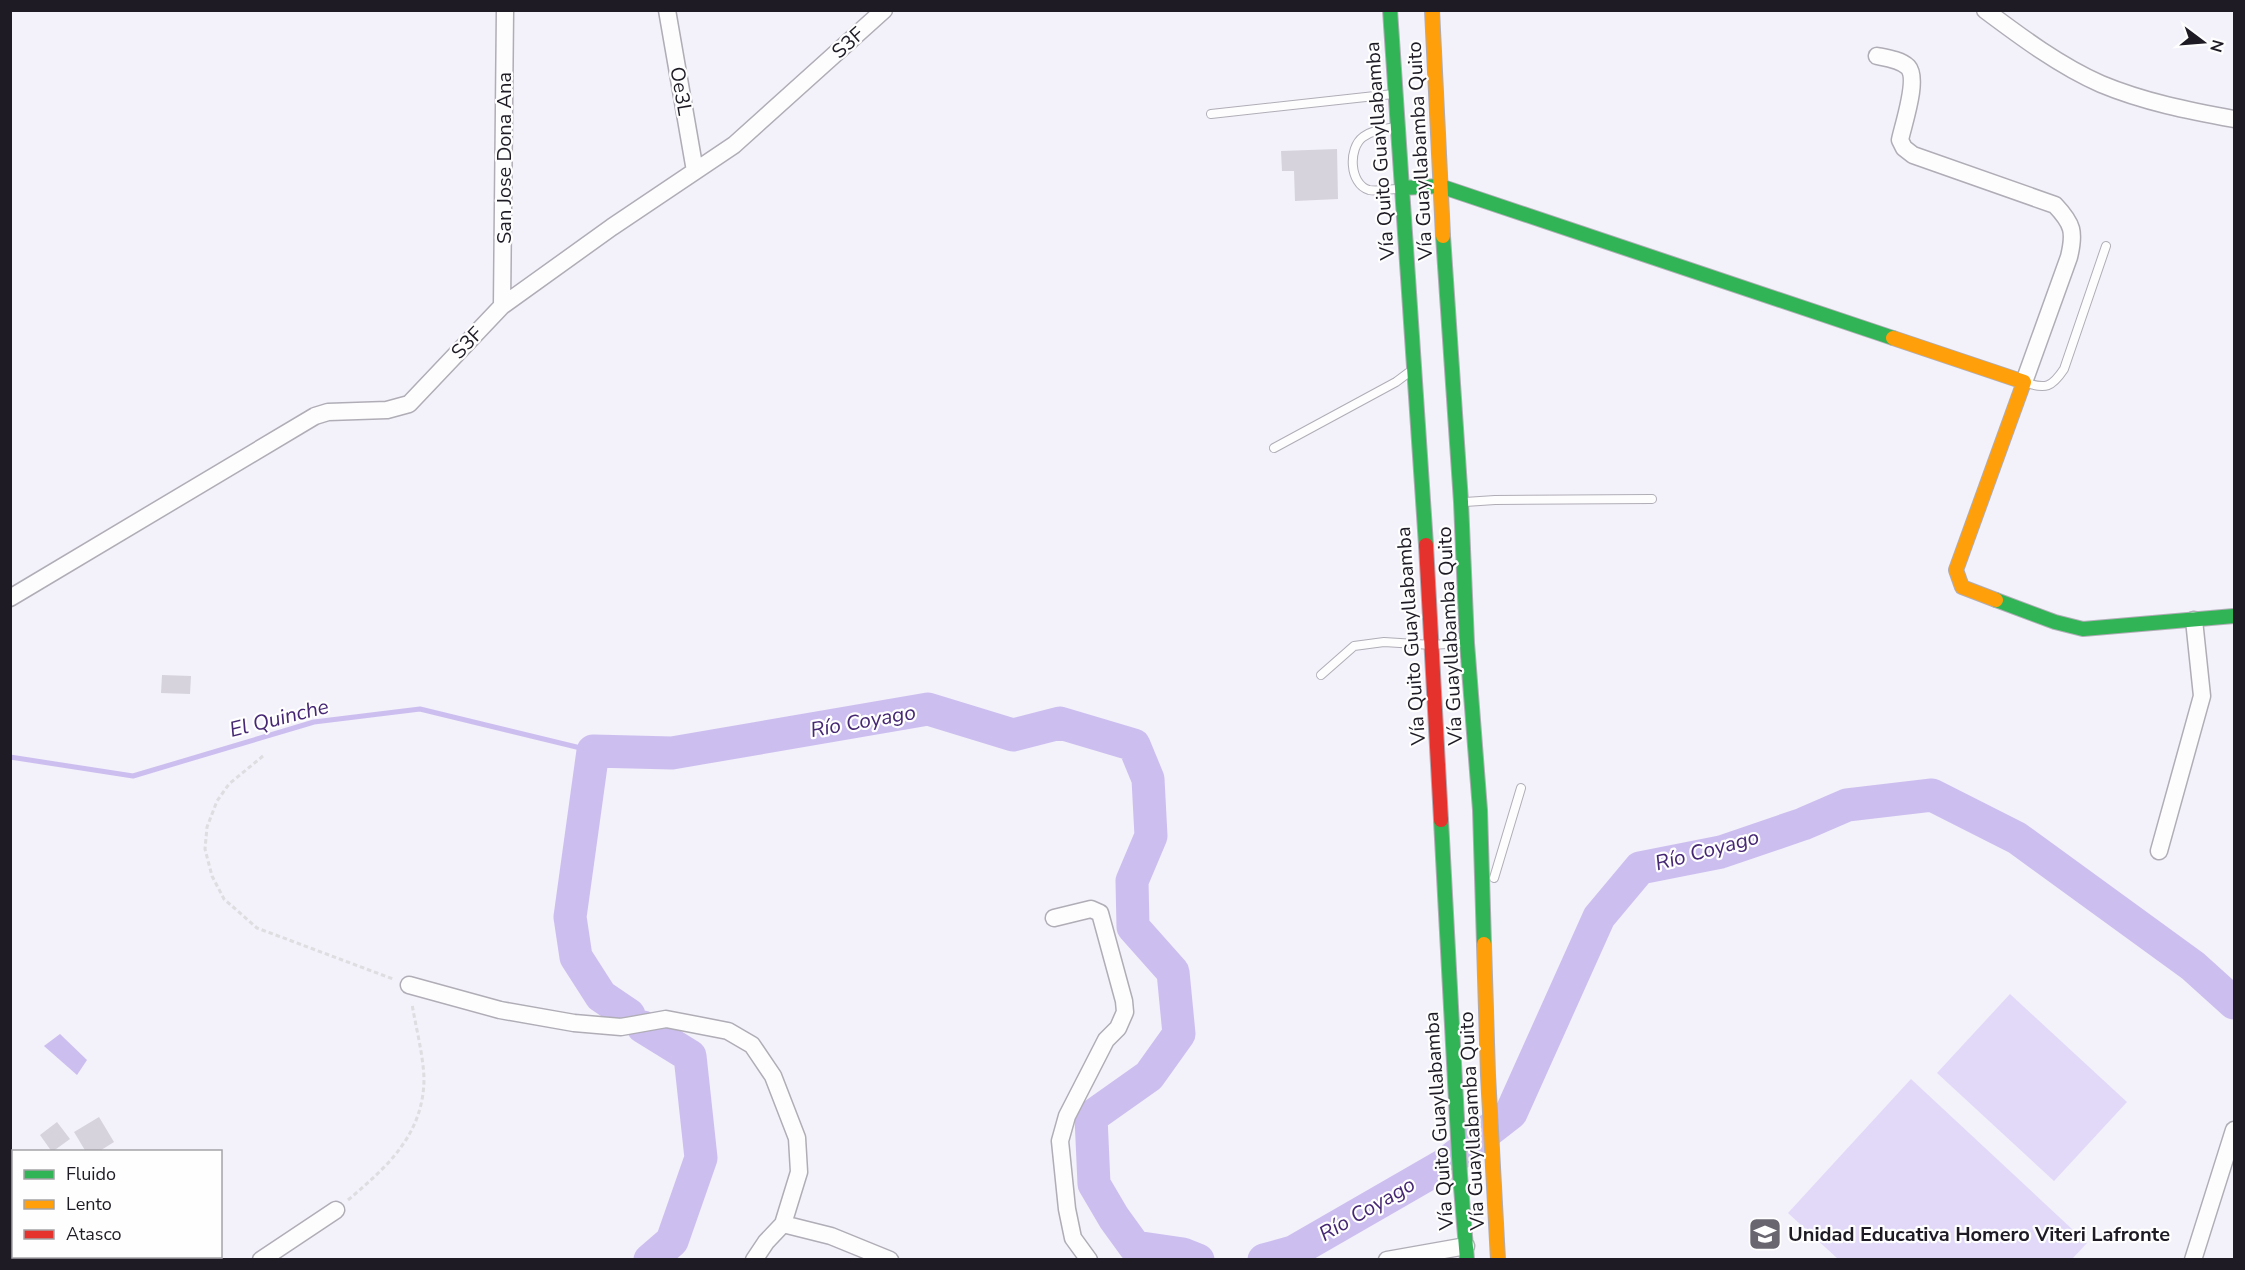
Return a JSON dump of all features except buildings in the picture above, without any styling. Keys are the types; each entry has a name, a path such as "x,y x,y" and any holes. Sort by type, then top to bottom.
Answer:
{"main road":[{"name":"Vía Quito Guayllabamba","path":"1389,10 1397,94 1432,645 1455,1093 1466,1253"},
{"name":"Vía Guayllabamba Quito","path":"1432,10 1467,643 1480,810 1488,1075 1498,1260"},
{"path":"1402,188 1440,186 2024,382 1956,570 1962,587 2055,622 2084,629 2235,616"}],"street":[{"name":"San Jose Dona Ana","path":"502,306 505,10"},
{"name":"Oe3L","path":"667,10 695,171"},
{"name":"S3F","path":"10,598 315,416 328,412 387,410 409,404 502,306 612,227 734,145 884,10"},
{"path":"1985,10 2058,61 2101,84 2176,108 2235,119"},
{"path":"1877,56 1900,63 1912,74 1912,89 1900,140 1904,148 1913,155 2055,205 2069,219 2073,238 2069,257 2024,382"},
{"path":"2159,851 2202,696 2194,620"},
{"path":"1054,918 1091,909 1100,913 1124,1001 1125,1012 1118,1028 1106,1040 1066,1116 1060,1141 1067,1209 1073,1238 1089,1260"},
{"path":"410,985 500,1010 574,1023 621,1027 666,1019 728,1031 752,1045 773,1076 797,1138 799,1172 783,1224 766,1242 754,1260"},
{"path":"2193,1260 2235,1130"},
{"path":"261,1260 336,1210"},
{"path":"783,1224 831,1236 887,1259"},
{"path":"1387,1260 1406,1255 1466,1253"}],"lane":[{"path":"1211,114 1397,94"},
{"path":"1398,126 1376,131 1360,139 1355,149 1354,173 1358,182 1370,190 1402,188"},
{"path":"2024,382 2045,387 2056,382 2064,369 2106,246"},
{"path":"1275,448 1396,382 1414,369"},
{"path":"1461,502 1652,499"},
{"path":"1321,675 1354,645 1384,642 1432,645 1467,643"},
{"path":"1483,913 1521,788"}],"path":[{"path":"263,756 229,784 217,801 207,827 205,849 212,876 224,899 257,928 410,985 424,1078 419,1113 404,1145 383,1171 336,1210"}],"shaded area":[{"path":"2010,994 2127,1102 2054,1181 1937,1073"},
{"path":"60,1034 87,1060 77,1075 44,1046"},
{"path":"1911,1079 2087,1243 2072,1259 1838,1259 1788,1213"}],"waterway":[{"name":"El Quinche","path":"10,757 133,776 314,722 420,709 593,751"},
{"name":"Río Coyago","path":"629,1015 601,996 576,957 570,917 593,751 672,753 928,709 1013,735 1060,723 1134,745 1148,779 1151,836 1132,881 1133,927 1173,972 1179,1034 1149,1076 1091,1117 1094,1184 1135,1247 1183,1254 1198,1260"},
{"name":"Río Coyago","path":"1264,1260 1293,1252 1444,1165 1511,1113 1599,917 1640,868 1721,852 1803,824 1847,805 1932,795 2017,838 2193,966 2234,1003"},
{"name":"Río Coyago","path":"643,1027 690,1056 701,1158 672,1241 650,1260"}],"traffic: fast":[{"path":"1390,10 1426,545"},
{"path":"1402,188 1440,186 1893,338"},
{"path":"1443,236 1461,502 1467,643 1480,810 1484,944"},
{"path":"1996,600 2055,622 2083,629 2234,616"},
{"path":"1441,820 1460,1175 1467,1260"}],"traffic: slow":[{"path":"1432,10 1443,236"},
{"path":"1893,338 2024,382 1956,570 1962,587 1996,600"},
{"path":"1484,944 1488,1075 1498,1260"}],"traffic: jam":[{"path":"1426,545 1441,820"}],"place":[{"name":"Unidad Educativa Homero Viteri Lafronte","path":"1765,1234"}]}
